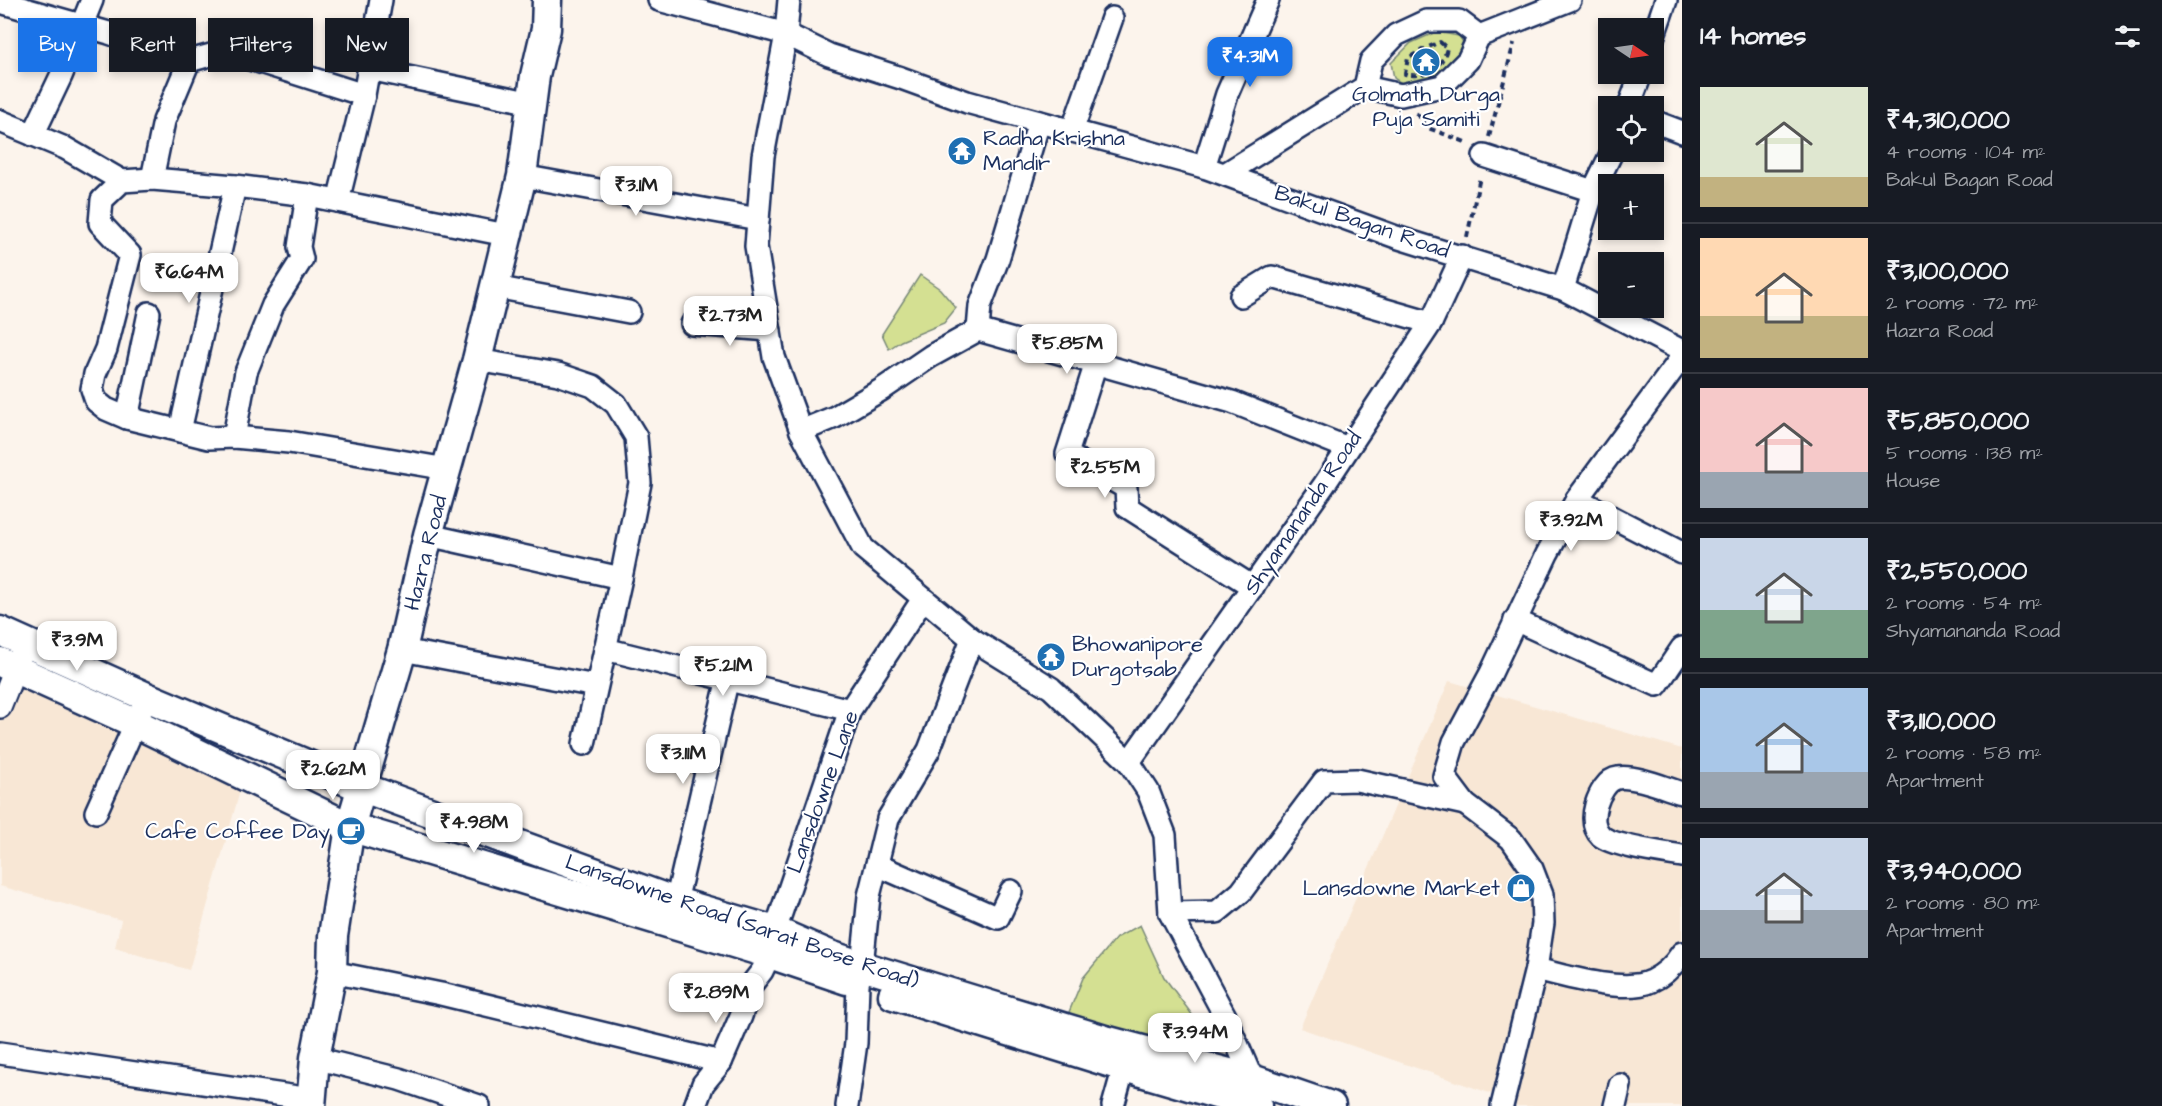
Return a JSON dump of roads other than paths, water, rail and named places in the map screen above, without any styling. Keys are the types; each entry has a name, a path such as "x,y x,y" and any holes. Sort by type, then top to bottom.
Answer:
{"main road":[{"name":"Hazra Road","path":"311,1102 315,1058 332,972 333,936 350,827 402,650 428,535 477,360 522,177 535,76 546,29 547,0"},
{"name":"Lansdowne Road (Sarat Bose Road)","path":"0,630 148,698 362,787 676,902 772,942 830,955 860,975 1105,1040 1254,1099 1330,1106"},
{"path":"7,665 135,723 350,827 772,942"},
{"path":"860,975 1124,1067 1254,1099"}],"street":[{"path":"85,18 92,0"},
{"path":"378,18 381,0"},
{"name":"Bakul Bagan Road","path":"659,0 786,34 829,55 967,102 1204,166 1396,237 1563,289 1682,351"},
{"path":"789,0 786,34 763,156 756,246 774,357 801,431 862,548 972,639 1051,688 1129,762 1148,791 1165,835 1170,913 1225,1016 1254,1099"},
{"path":"1204,166 1227,94 1268,0"},
{"path":"1225,174 1365,87 1401,95 1442,86 1468,60 1479,36 1570,0"},
{"path":"1660,18 1666,0"},
{"path":"0,2 57,18"},
{"path":"1072,131 1112,18"},
{"path":"1365,87 1371,61 1396,35 1425,21 1459,21 1479,36"},
{"path":"196,59 225,51 364,95"},
{"path":"33,135 63,72"},
{"path":"152,179 164,121 184,72"},
{"path":"338,201 368,72"},
{"path":"383,72 532,103"},
{"path":"0,121 65,148 122,181 152,179 306,195 506,235"},
{"path":"978,330 980,306 998,259 1039,122"},
{"path":"1664,125 1682,132"},
{"path":"1480,151 1593,191"},
{"path":"1563,289 1593,191 1607,162"},
{"path":"522,177 758,219"},
{"path":"122,181 102,200 100,223 130,255 106,350 94,374 92,389 96,401 106,409 127,418 209,438 234,436 289,442 447,469"},
{"path":"180,431 235,186"},
{"path":"234,436 246,372 273,305 302,259 299,248 306,195"},
{"name":"Shyamananda Road","path":"1129,762 1253,587 1431,323 1462,256"},
{"path":"1241,296 1272,277 1431,323"},
{"path":"495,287 629,312"},
{"path":"127,418 149,313"},
{"path":"692,324 770,330"},
{"path":"801,431 835,417 881,390 931,356 978,330 1232,402 1348,448"},
{"path":"1502,1106 1536,969 1543,923 1542,895 1532,869 1511,839 1464,804 1443,776 1454,742 1491,673 1547,554 1578,499 1682,357"},
{"path":"477,360 558,374 593,386 616,404 636,437 640,483 584,744"},
{"path":"1096,363 1067,454 1126,488 1127,507 1253,587"},
{"path":"1578,499 1682,553"},
{"path":"428,535 621,578"},
{"name":"Lansdowne Lane","path":"695,1106 703,1084 720,1062 741,1016 751,984 762,971 850,710 923,599"},
{"path":"1515,620 1657,686 1682,648"},
{"path":"847,1106 856,1043 860,975 870,896 888,819 929,750 972,639"},
{"path":"0,707 7,665 27,644"},
{"path":"605,649 850,710"},
{"path":"402,650 596,686"},
{"path":"676,902 728,678"},
{"path":"96,812 148,698"},
{"path":"1682,793 1633,779 1611,780 1597,802 1593,816 1595,827 1602,837 1624,845 1682,856"},
{"path":"1170,913 1216,912 1241,892 1324,781 1357,780 1464,804"},
{"path":"877,865 998,918 1011,891"},
{"path":"1536,969 1574,979 1618,986 1650,982 1680,961"},
{"path":"332,972 441,994 720,1062"},
{"path":"0,1055 311,1102"},
{"path":"315,1058 399,1079 478,1106"},
{"path":"1113,1106 1124,1067"},
{"path":"1615,1106 1620,1085"}],"place":[{"name":"Golmath Durga Puja Samiti","path":"1426,62"},
{"name":"Radha Krishna Mandir","path":"962,151"},
{"name":"Bhowanipore Durgotsab","path":"1051,657"},
{"name":"Cafe Coffee Day","path":"351,831"},
{"name":"Lansdowne Market","path":"1521,888"}]}
